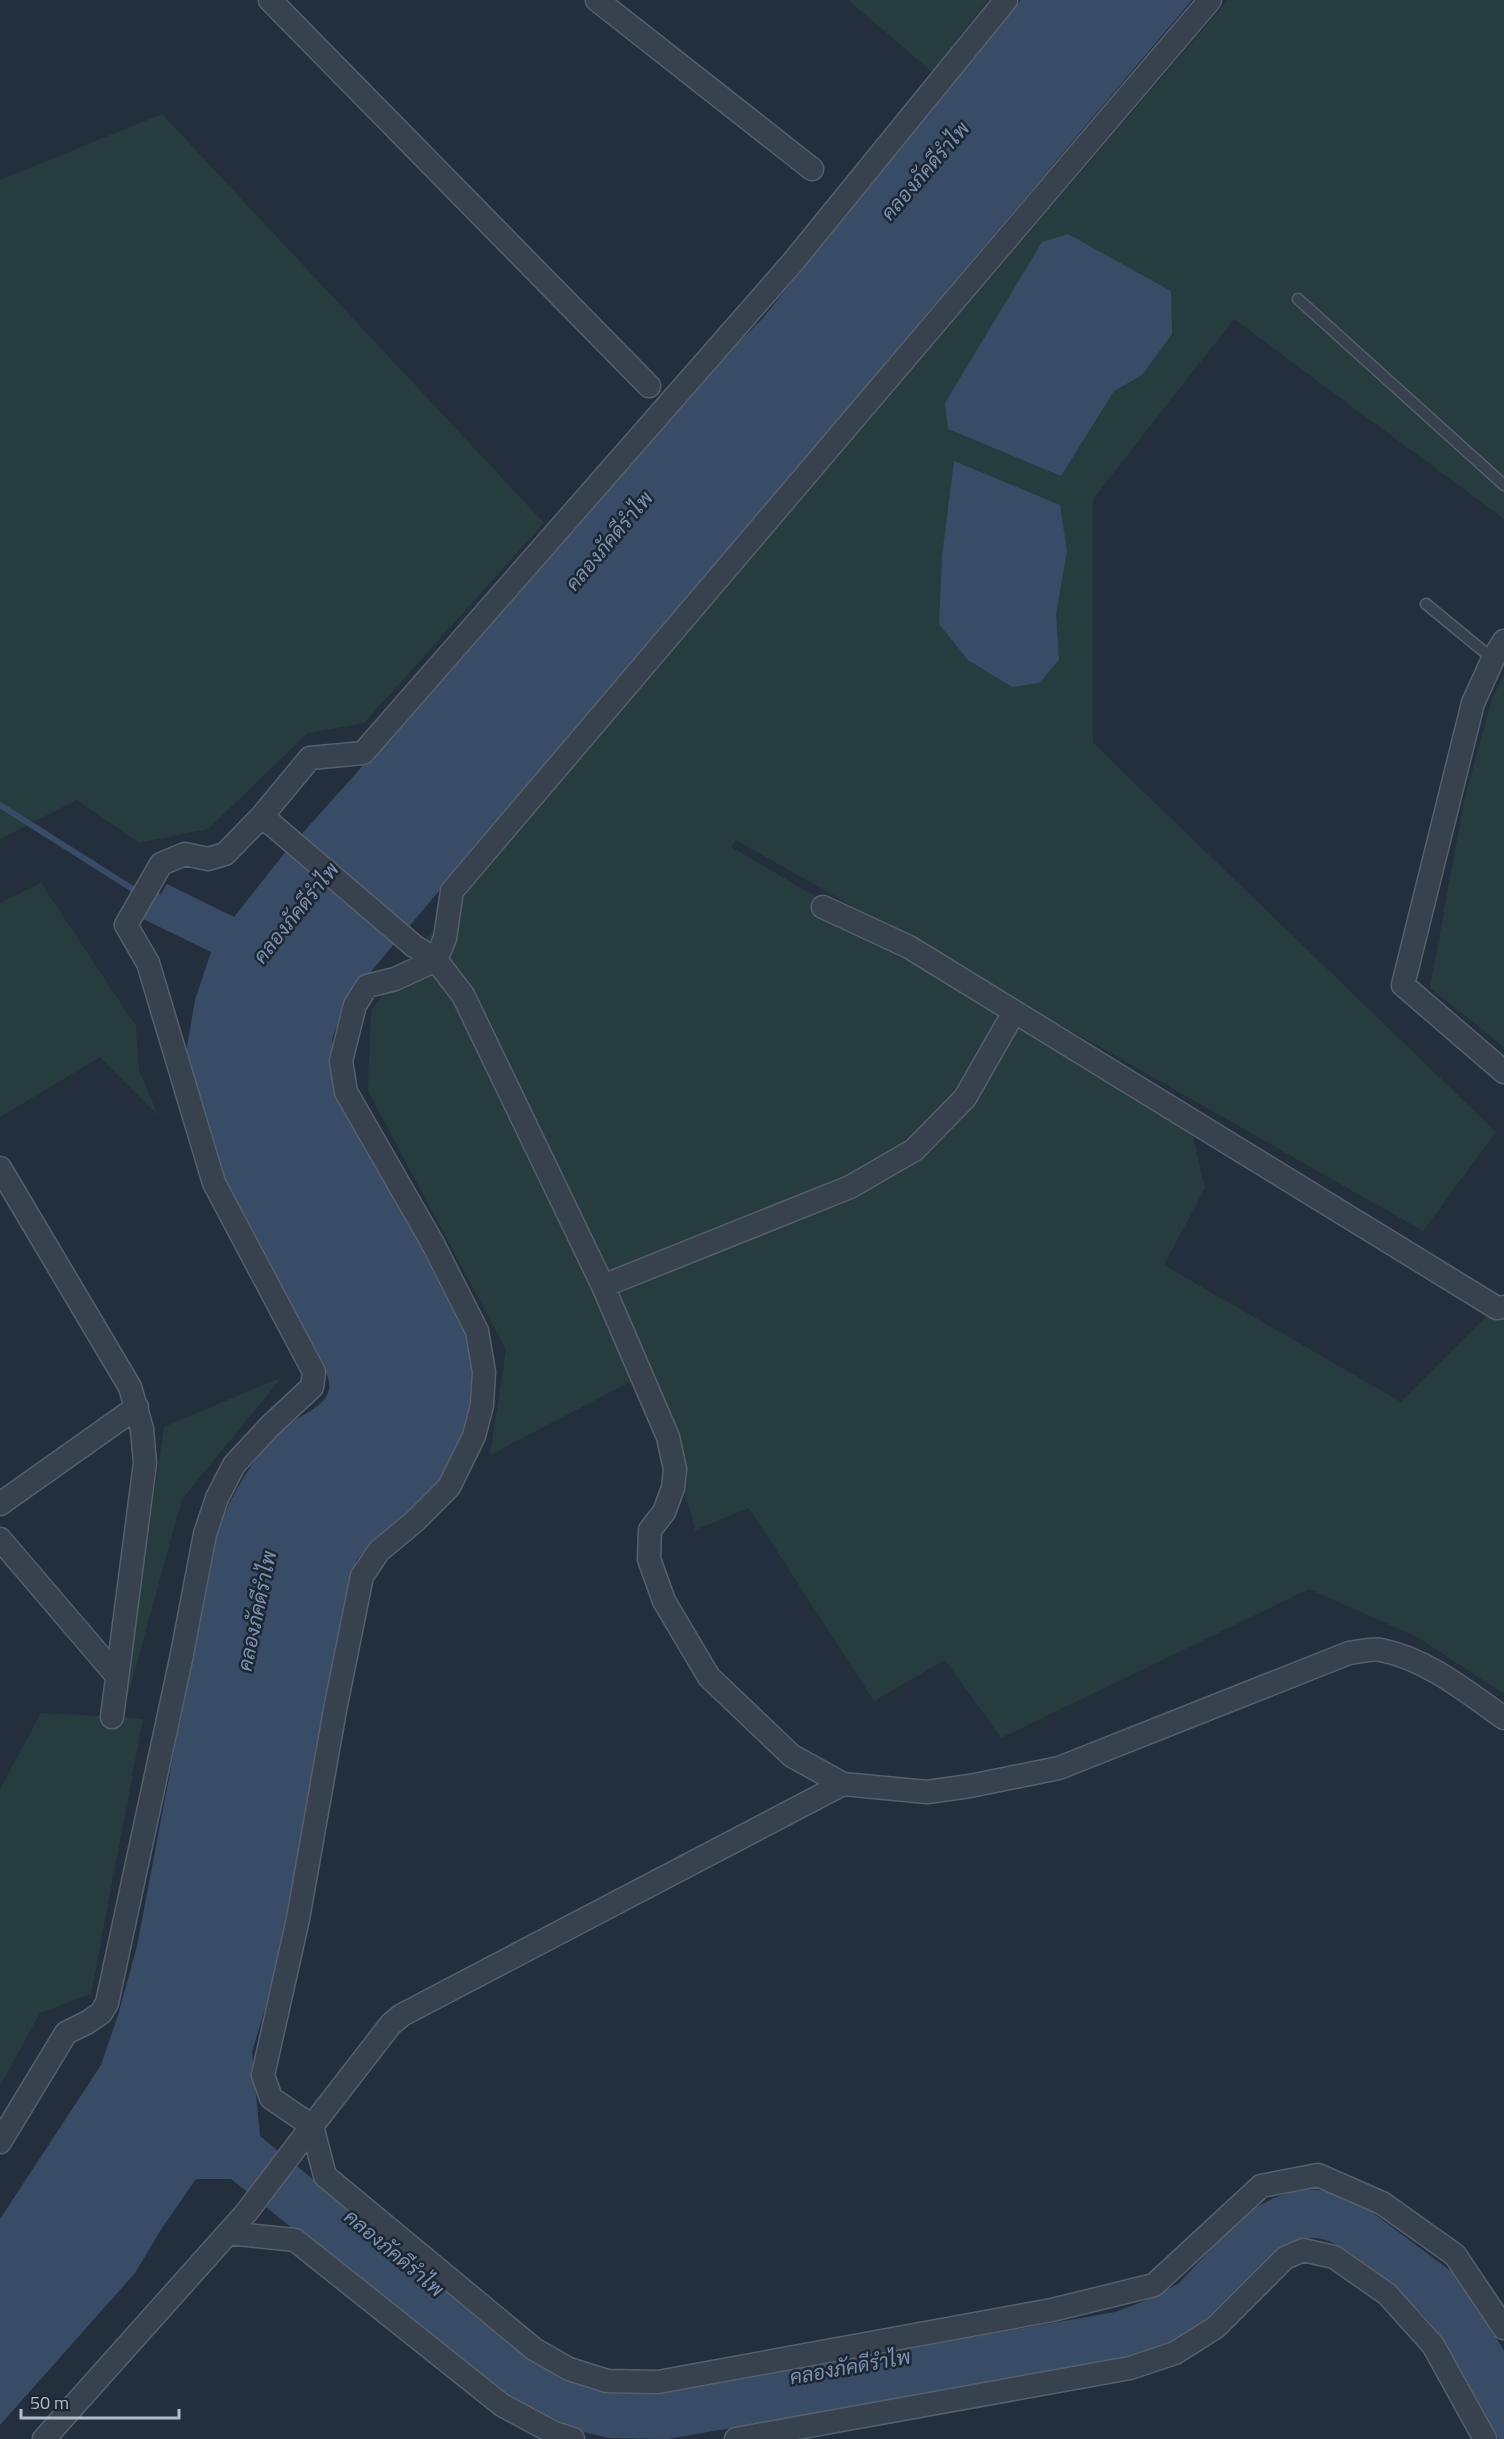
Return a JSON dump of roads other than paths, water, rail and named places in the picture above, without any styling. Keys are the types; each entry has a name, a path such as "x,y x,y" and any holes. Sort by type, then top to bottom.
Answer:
{"street":[{"path":"270,0 649,386"},
{"path":"597,0 812,169"},
{"path":"0,2142 66,2033 101,2013 107,2003 182,1659 205,1534 217,1498 234,1465 270,1426 312,1387 314,1372 214,1183 148,963 126,928 130,917 161,864 185,854 217,858 225,854 262,816 310,758 363,753 793,262 1006,0"},
{"path":"1210,0 452,891 445,938 436,960 395,979 367,986 355,1005 341,1061 346,1092 432,1242 477,1331 484,1372 482,1405 474,1436 449,1487 415,1521 379,1551 362,1576 335,1710 298,1919 263,2075 271,2098 308,2132 325,2176 534,2349 569,2369 607,2381 658,2382 1052,2310 1154,2285 1261,2186 1318,2175 1382,2202 1455,2255 1504,2328"},
{"path":"1498,650 1473,703 1403,985 1504,1072"},
{"path":"262,816 414,946 436,960 463,995 603,1286 668,1437 675,1468 673,1488 664,1512 650,1530 649,1559 664,1601 709,1677 792,1756 843,1784 927,1792 1059,1768 1349,1653 1380,1650 1410,1659 1450,1680 1504,1718"},
{"path":"823,907 909,947 1497,1308 1504,1307"},
{"path":"603,1286 850,1187 914,1150 965,1098 1014,1012"},
{"path":"0,1168 130,1388 137,1407 145,1462 112,1717"},
{"path":"0,1504 137,1407"},
{"path":"0,1539 117,1676"},
{"path":"44,2439 246,2213 391,2024 402,2015 843,1784"},
{"path":"228,2233 295,2240 502,2405 554,2433 573,2439"},
{"path":"736,2439 1130,2368 1175,2353 1216,2327 1284,2258 1303,2250 1334,2257 1387,2294 1433,2345 1485,2439"}],"lane":[{"path":"1298,299 1504,485"},
{"path":"1425,604 1498,650"}],"water":[{"name":"คลองภัคดีรำไพ","path":"1021,0 1192,0 346,1001 332,1039 336,1080 463,1315 475,1357 473,1418 438,1492 372,1542 356,1561 284,1945 252,2052 260,2136 536,2361 656,2393 1115,2312 1147,2300 1178,2284 1245,2213 1274,2198 1301,2189 1332,2191 1360,2203 1464,2281 1504,2351 1504,2439 1499,2439 1444,2342 1426,2318 1383,2277 1349,2252 1322,2239 1311,2238 1294,2241 1284,2247 1267,2261 1233,2299 1197,2328 1157,2349 1128,2359 668,2439 609,2438 559,2426 505,2399 231,2179 196,2179 162,2228 135,2273 0,2425 0,2219 101,2065 118,2015 137,1946 213,1546 232,1498 260,1454 283,1429 323,1400 329,1390 323,1366 218,1177 186,1053 195,1000 211,952 139,917 153,891 161,894 167,884 234,917 283,855 418,704 632,450 762,319"},
{"path":"1068,234 1171,291 1172,334 1142,375 1114,391 1061,476 948,429 945,403 1042,242"},
{"path":"954,461 1060,505 1067,551 1056,614 1059,660 1039,683 1012,687 968,660 939,624 942,556"}],"waterway":[{"path":"0,805 139,893"}]}
